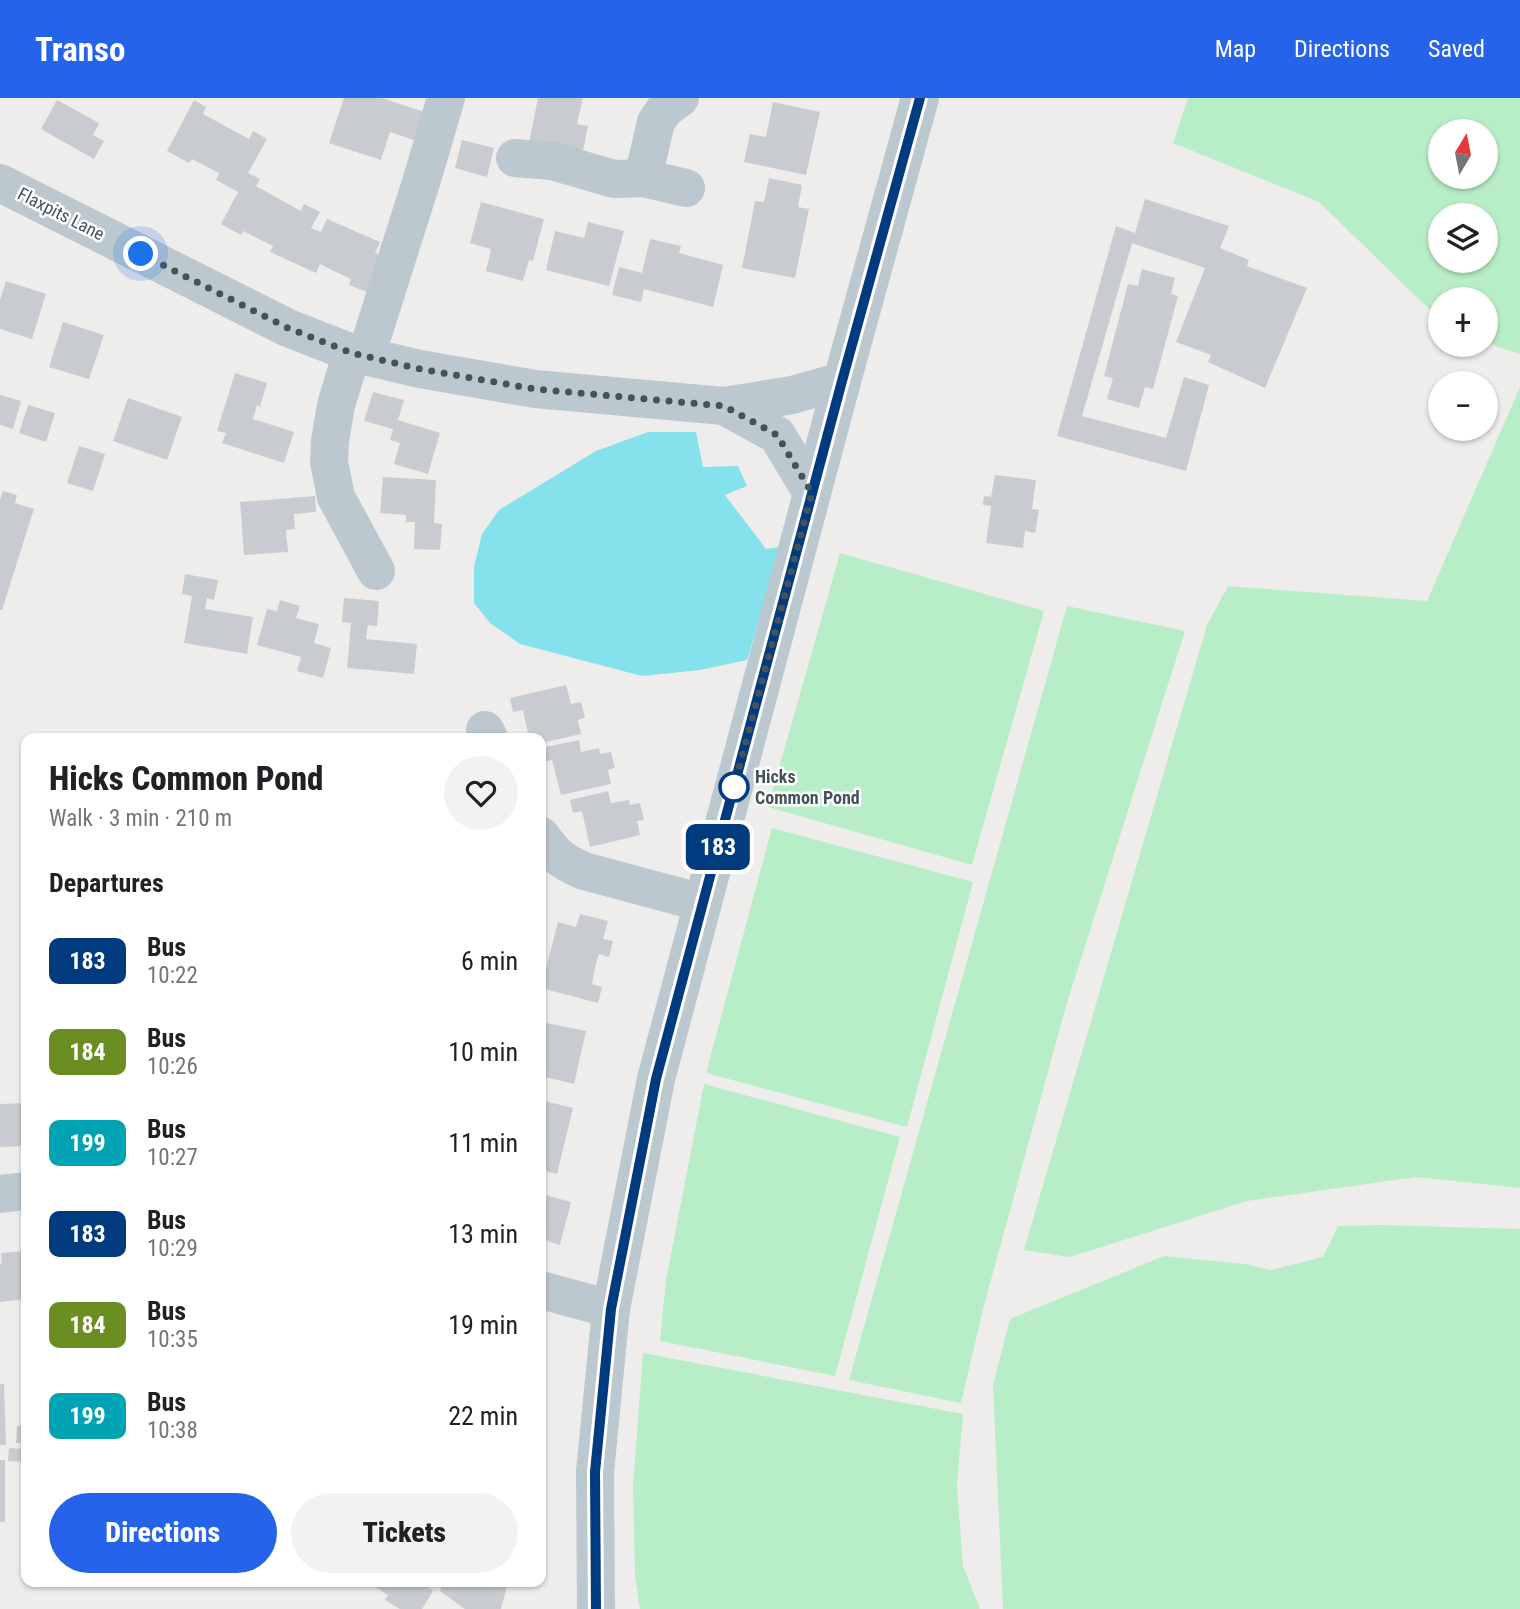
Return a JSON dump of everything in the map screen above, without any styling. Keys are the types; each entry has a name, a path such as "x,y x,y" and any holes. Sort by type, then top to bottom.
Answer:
{"street":[{"path":"376,571 336,497 329,462 330,441 336,405 359,354 423,176 446,98"},
{"path":"643,178 656,122 664,109 680,98"},
{"path":"596,1609 595,1472 611,1309 656,1079 920,98"},
{"path":"515,158 552,160 614,179 643,178 686,188"},
{"name":"Flaxpits Lane","path":"0,183 288,328 359,354 420,369 535,389 724,406 792,396 842,381"},
{"name":"Flaxpits Lane","path":"724,406 777,435 812,493"},
{"path":"546,843 566,864 584,871 703,903"},
{"path":"0,1194 21,1192"},
{"path":"546,1291 611,1309"}],"green space":[{"path":"1188,98 1520,98 1520,354 1498,347 1498,287 1428,287 1428,308 1319,202 1173,143"},
{"path":"1520,387 1520,1188 1416,1177 1247,1201 1070,1257 1024,1250 1207,625 1228,586 1427,601"},
{"path":"840,553 1044,611 972,865 768,807"},
{"path":"1067,606 1185,631 1066,1006 983,1309 961,1403 849,1380"},
{"path":"772,828 973,882 907,1127 706,1073"},
{"path":"704,1084 900,1137 835,1376 660,1341 666,1280"},
{"path":"1338,1226 1520,1229 1520,1609 1003,1609 993,1386 1010,1319 1164,1256 1244,1264 1271,1270 1323,1257"},
{"path":"643,1353 963,1414 957,1485 963,1566 980,1609 640,1609 635,1576 633,1486"}],"water":[{"path":"648,432 696,432 703,467 738,466 747,486 725,495 766,549 781,547 747,660 700,670 642,676 520,644 490,623 474,603 474,567 482,534 499,510 596,451"}],"building":[{"path":"344,98 382,98 433,115 423,143 390,132 381,160 329,143"},
{"path":"538,98 583,98 577,124 588,126 582,155 529,143"},
{"path":"57,100 99,123 93,135 104,141 94,159 41,129"},
{"path":"194,100 206,107 203,114 249,139 253,131 267,139 248,173 260,179 256,186 301,211 304,204 320,212 311,228 321,232 327,219 380,242 375,253 387,257 372,294 349,285 351,279 320,264 316,273 270,252 273,246 243,231 241,235 221,224 238,192 216,180 219,173 192,159 189,163 167,151"},
{"path":"773,102 820,112 806,175 744,162 750,134 766,137"},
{"path":"462,140 494,148 487,177 455,168"},
{"path":"769,178 802,185 798,207 809,209 795,278 742,268 755,201 764,202"},
{"path":"1145,199 1229,226 1220,248 1249,260 1247,266 1307,288 1265,388 1208,362 1211,355 1176,342 1205,268 1132,243 1082,416 1166,438 1184,377 1209,385 1186,471 1057,436 1116,226 1135,233"},
{"path":"481,202 544,219 533,261 529,260 523,281 486,271 491,249 470,243"},
{"path":"588,222 624,231 609,286 546,270 555,231 584,238"},
{"path":"650,239 681,246 679,253 723,265 713,307 644,289 641,302 612,295 619,267 642,273"},
{"path":"1142,269 1175,278 1171,294 1178,296 1153,389 1145,387 1139,408 1107,399 1113,378 1104,376 1128,284 1138,286"},
{"path":"6,281 46,294 32,339 0,329 0,300"},
{"path":"63,322 104,335 89,379 49,367"},
{"path":"235,373 267,383 260,407 257,405 253,419 294,432 284,463 222,443 226,433 217,431"},
{"path":"373,392 404,400 398,420 440,433 428,474 394,464 400,443 390,440 393,429 364,421"},
{"path":"0,395 21,401 13,429 0,425"},
{"path":"128,398 182,417 167,460 113,441"},
{"path":"28,405 55,413 46,442 19,433"},
{"path":"79,446 105,454 93,491 67,483"},
{"path":"995,475 1036,480 1032,509 1039,510 1035,533 1025,531 1023,548 986,543 991,506 983,505 984,496 991,497"},
{"path":"383,477 436,480 434,523 442,524 440,550 414,549 415,522 406,522 406,515 380,513"},
{"path":"3,491 17,495 15,503 34,509 0,610 0,500"},
{"path":"315,496 316,512 294,514 295,529 286,530 288,552 244,555 240,502"},
{"path":"185,574 218,580 214,600 207,598 205,609 253,617 247,654 184,643 192,596 182,594"},
{"path":"344,598 379,601 377,626 368,625 366,639 417,644 414,674 347,668 351,623 342,622"},
{"path":"280,600 300,606 296,618 319,624 314,643 331,648 323,678 297,671 301,657 257,645 267,609 277,611"},
{"path":"566,685 571,704 581,702 585,718 578,720 581,734 546,742 546,733 528,733 523,710 513,712 510,698"},
{"path":"579,740 581,752 599,748 600,754 611,752 615,768 608,770 611,784 561,795 552,760 546,761 546,747"},
{"path":"608,791 611,803 629,800 630,805 640,803 644,820 637,821 640,835 590,847 582,811 573,813 570,800"},
{"path":"580,914 608,921 603,939 613,941 609,957 599,954 592,984 602,987 598,1003 546,989 546,969 558,922 576,927"},
{"path":"546,1023 586,1031 574,1084 546,1077"},
{"path":"546,1101 573,1108 557,1174 546,1171"},
{"path":"21,1103 21,1146 0,1147 0,1104"},
{"path":"546,1195 571,1202 560,1245 546,1241"},
{"path":"21,1251 21,1300 0,1302 1,1253"},
{"path":"0,1384 4,1384 6,1445 0,1445"},
{"path":"17,1426 21,1426 21,1443 16,1443"},
{"path":"9,1448 21,1449 21,1462 8,1461"},
{"path":"0,1460 5,1460 5,1522 0,1522"},
{"path":"376,1587 427,1587 433,1591 422,1609 400,1609 385,1600 388,1595"},
{"path":"441,1587 507,1587 501,1609 465,1609 440,1591"}],"bus line":[{"name":"183","path":"596,1609 595,1472 611,1309 656,1079 920,98"}],"place":[{"name":"Hicks Common Pond","path":"734,787"}],"route":[{"path":"141,254 288,328 352,353 491,383 724,406 777,435 812,493 734,787"}]}
